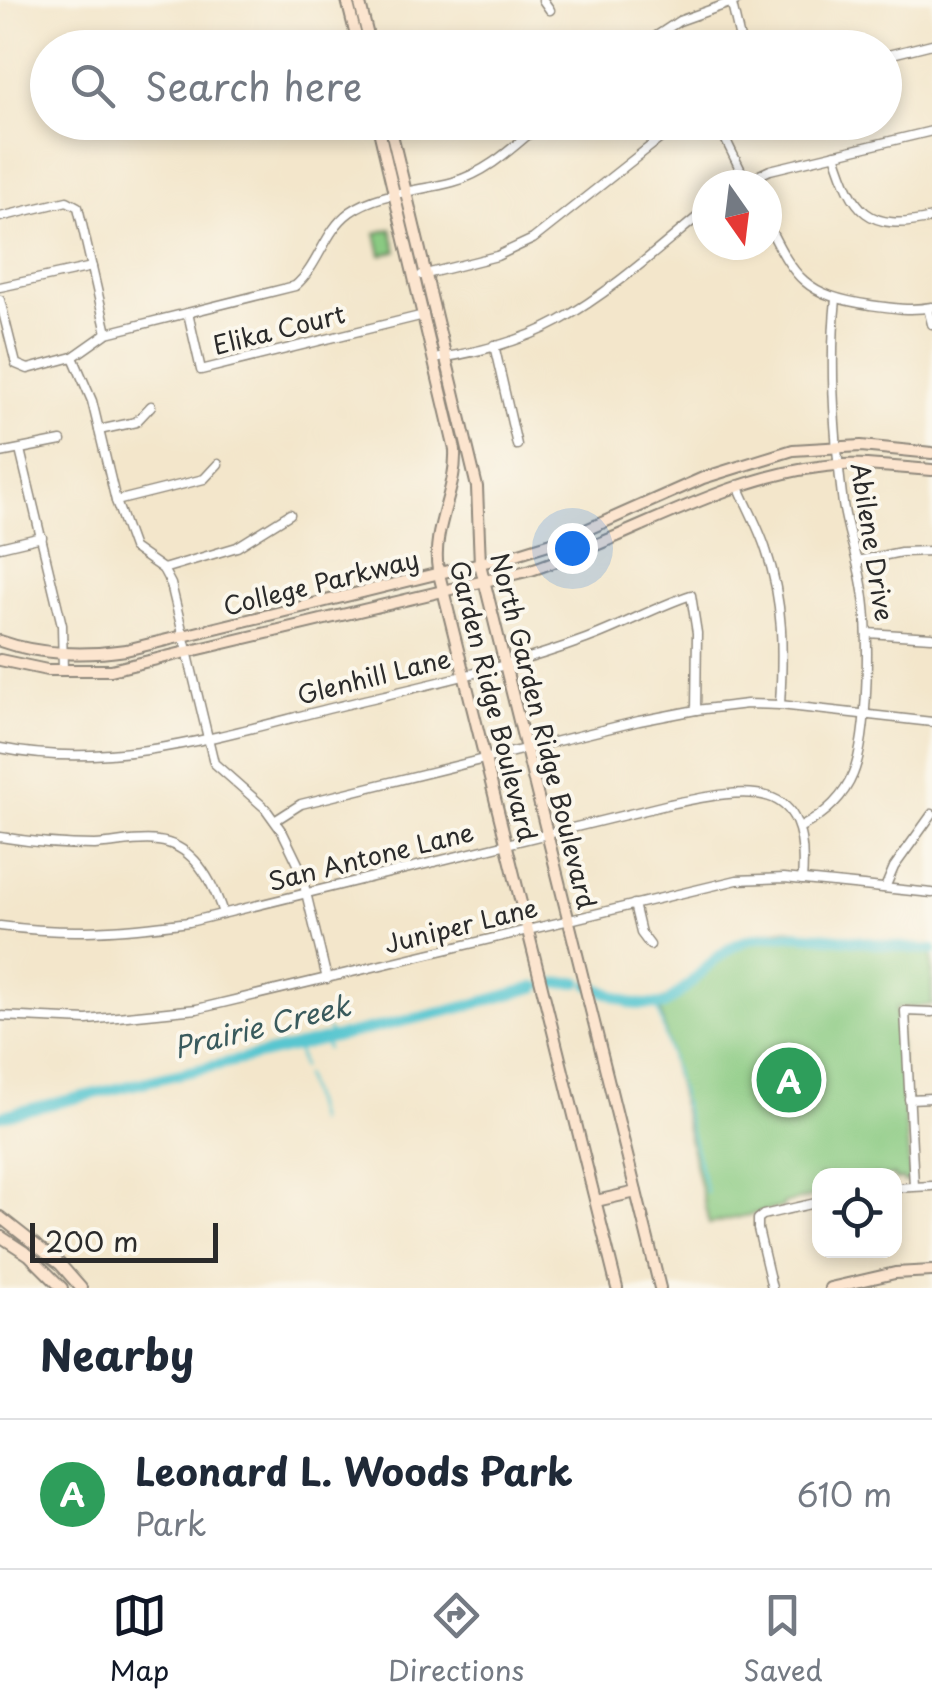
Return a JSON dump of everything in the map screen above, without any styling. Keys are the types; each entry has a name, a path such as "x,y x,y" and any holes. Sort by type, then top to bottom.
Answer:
{"main road":[{"path":"347,0 364,30"},
{"path":"357,30 359,0"},
{"name":"Garden Ridge Boulevard","path":"383,140 401,194 420,276 424,315 440,358 456,464 454,486 438,537 443,590 617,1288"},
{"path":"392,140 401,194"},
{"name":"North Garden Ridge Boulevard","path":"420,276 477,486 484,581 660,1288"},
{"name":"College Parkway","path":"0,641 29,649 102,653 184,637 440,575 568,538 703,478 759,458 793,450 838,447 932,452"},
{"path":"759,458 764,477"},
{"name":"College Parkway","path":"0,660 63,671 111,670 531,570 764,477 838,464 932,470"},
{"path":"596,1201 636,1192"},
{"path":"0,1217 31,1238 81,1288"},
{"path":"0,1236 29,1255 59,1284 65,1269"},
{"path":"830,1288 895,1273 932,1271"}],"street":[{"path":"543,0 550,10"},
{"path":"665,30 733,0 739,30"},
{"path":"902,52 932,44"},
{"path":"902,138 932,131"},
{"path":"0,300 16,364 28,369 72,357 107,333 295,286 304,278 335,226 352,210 473,175 519,140"},
{"path":"420,276 497,256 533,238 657,140"},
{"path":"725,140 738,170"},
{"path":"770,170 894,140"},
{"path":"834,154 848,194 862,210 896,224 932,218"},
{"path":"0,216 66,202 78,207 107,333"},
{"path":"440,358 494,346 543,329 584,306 692,222"},
{"path":"782,248 799,277 816,292 890,308 930,308 932,324"},
{"path":"0,287 92,268"},
{"name":"Abilene Drive","path":"801,826 829,810 853,775 862,716 867,633 857,561 844,517 838,464 832,346 836,299"},
{"name":"Elika Court","path":"188,312 200,370 424,315"},
{"path":"494,346 517,445"},
{"path":"72,357 92,401 116,502 134,548 163,569 171,584 214,764 276,820 296,856 327,979"},
{"path":"99,430 136,422 150,406"},
{"path":"0,454 62,441"},
{"path":"20,450 62,625 63,671"},
{"path":"116,502 204,479 218,464"},
{"path":"738,485 766,550 778,593 783,636 780,706"},
{"path":"163,569 237,547 290,514"},
{"path":"0,547 42,537"},
{"path":"857,561 901,552 932,551"},
{"name":"Glenhill Lane","path":"0,748 64,756 104,756 208,738 505,664 582,640 691,595 697,634 696,710"},
{"path":"867,633 932,638"},
{"path":"276,820 301,804 696,710 747,704 932,722"},
{"name":"San Antone Lane","path":"0,926 111,932 188,922 670,804 750,792 776,800 801,826"},
{"path":"885,888 894,867 932,814"},
{"path":"801,826 805,847 802,880"},
{"path":"0,837 71,844 163,841 188,854 202,869 223,914"},
{"name":"Juniper Lane","path":"0,1016 86,1020 157,1015 238,1002 738,880 802,880 932,893"},
{"path":"634,904 641,933 650,945"},
{"path":"914,1186 904,1012 932,1012"},
{"path":"909,1099 932,1098"},
{"path":"902,1187 932,1186"},
{"path":"772,1288 758,1219 812,1204"}],"green space":[{"path":"391,229 397,251 381,255 376,233"},
{"path":"785,929 878,943 932,946 932,1005 896,1008 910,1176 904,1182 902,1168 812,1168 812,1197 709,1224 658,1002 678,990 726,947"}],"waterway":[{"name":"Prairie Creek","path":"590,985 633,1004 663,1005 734,946 776,935 932,950"},
{"name":"Prairie Creek","path":"547,984 578,982"},
{"name":"Prairie Creek","path":"0,1116 536,987"},
{"path":"657,1006 707,1193"},
{"path":"328,1030 331,1038"},
{"path":"324,1040 327,1049"},
{"path":"297,1046 302,1068"},
{"path":"304,1075 317,1122"}],"place":[{"name":"Leonard L. Woods Park","path":"789,1080"}]}
